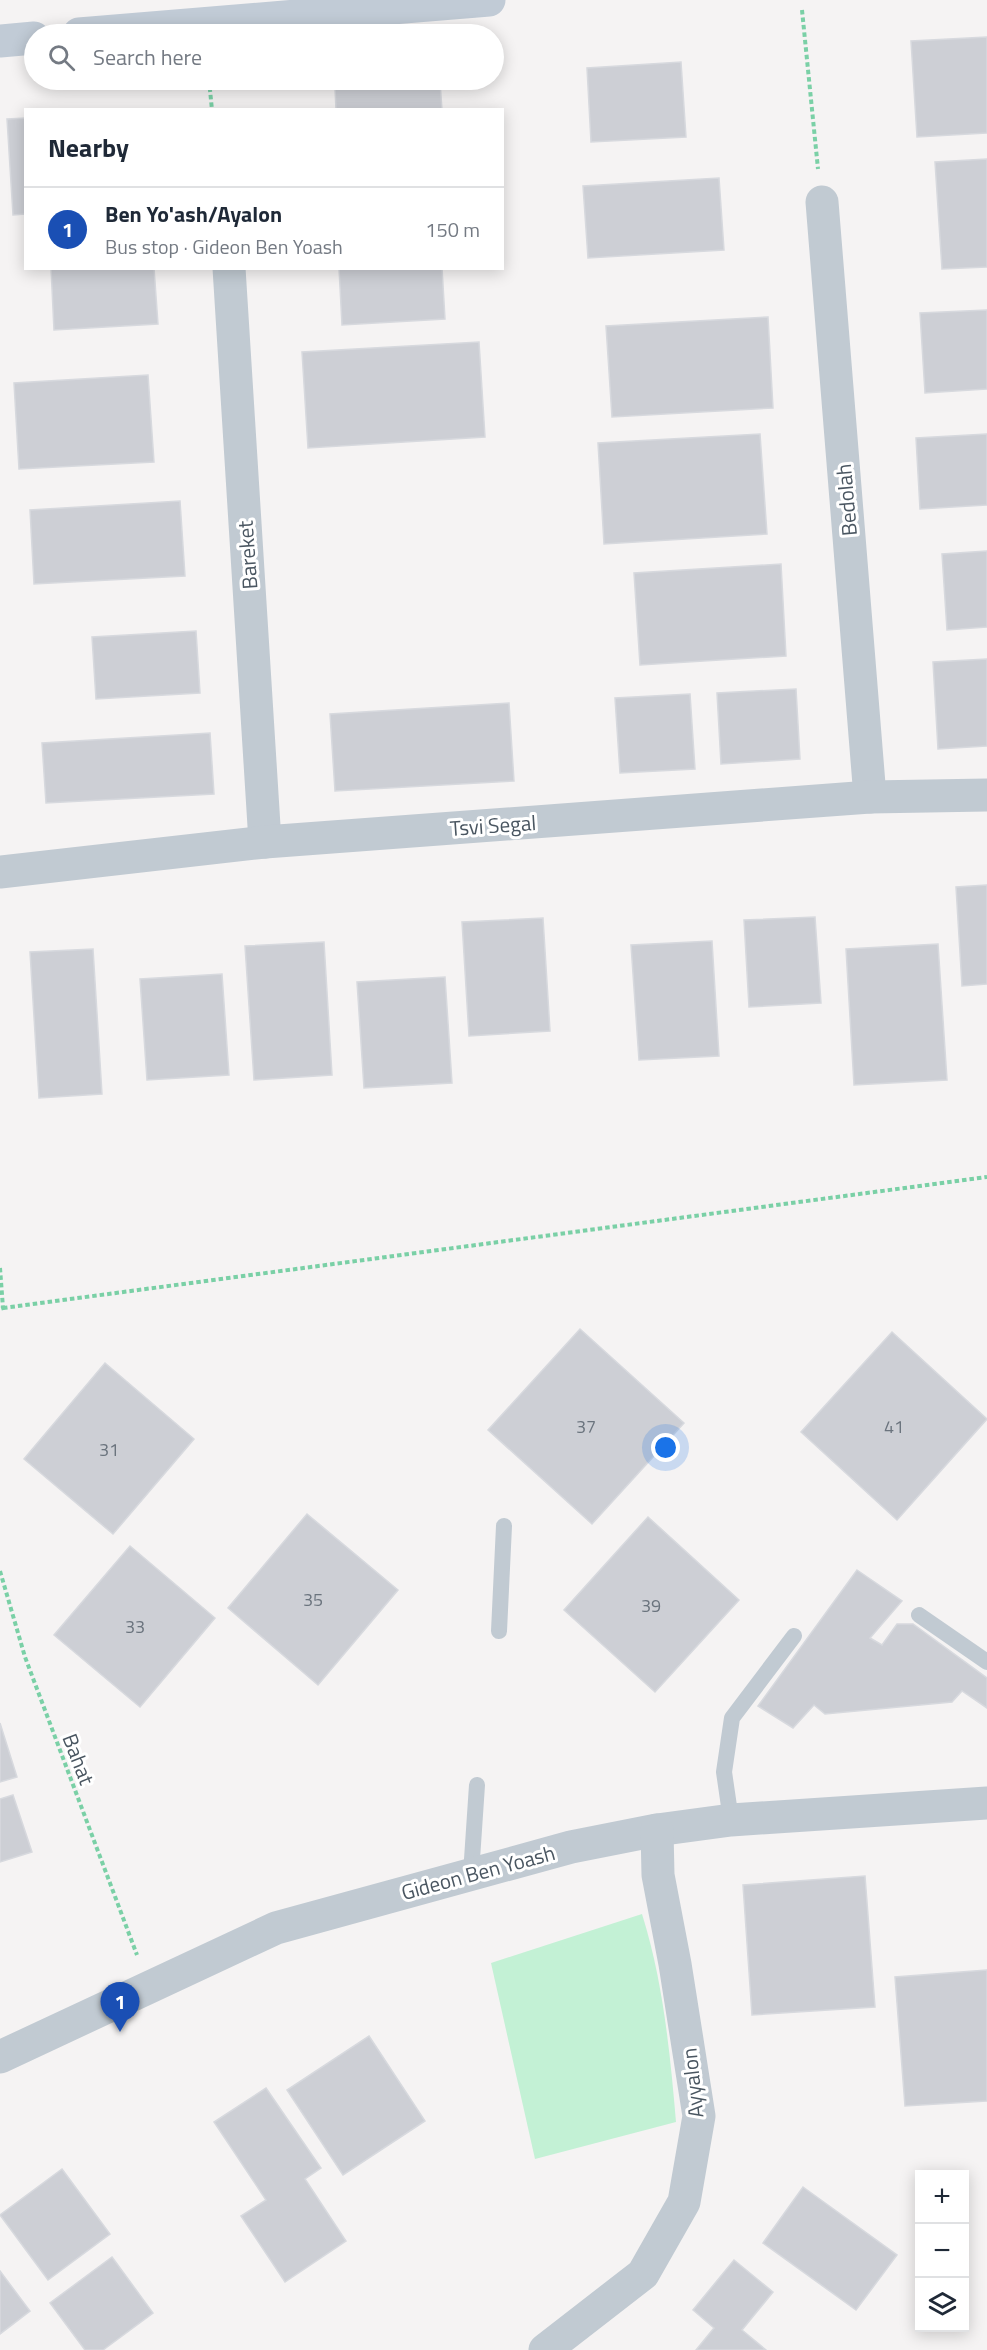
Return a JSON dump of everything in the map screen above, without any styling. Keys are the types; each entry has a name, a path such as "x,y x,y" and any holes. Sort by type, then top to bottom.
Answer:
{"main road":[{"path":"200,24 489,0"},
{"path":"0,41 24,39"}],"street":[{"name":"Bedolah","path":"822,202 870,797"},
{"name":"Bareket","path":"229,270 265,842"},
{"name":"Tsvi Segal","path":"0,873 265,842 870,797 987,795"},
{"name":"Gideon Ben Yoash","path":"0,2057 276,1928 571,1847 657,1830 731,1820 987,1803"},
{"name":"Ayyalon","path":"545,2350 643,2274 684,2202 699,2116 675,1964 658,1875 657,1830"}],"lane":[{"path":"499,1631 504,1526"},
{"path":"919,1615 987,1662"},
{"path":"731,1820 724,1772 732,1718 794,1636"},
{"path":"471,1874 477,1785"}],"path":[{"path":"802,10 822,202"},
{"path":"210,90 212,108"},
{"path":"0,1268 2,1308 987,1178"},
{"name":"Bahat","path":"0,1571 25,1657 137,1956"}],"green space":[{"path":"642,1914 660,1991 676,2122 535,2159 491,1963"}],"building":[{"path":"987,37 987,133 917,137 911,41"},
{"path":"681,62 686,137 591,142 587,68"},
{"path":"335,90 441,90 442,108 336,108"},
{"path":"24,118 24,214 13,215 7,119"},
{"path":"987,159 987,267 942,269 935,162"},
{"path":"719,178 724,250 588,258 583,186"},
{"path":"51,270 154,270 158,324 54,330"},
{"path":"339,270 442,270 445,319 342,325"},
{"path":"987,310 987,389 925,393 920,313"},
{"path":"768,317 773,408 612,417 606,326"},
{"path":"479,342 485,437 308,448 302,352"},
{"path":"148,375 154,462 19,469 14,383"},
{"path":"760,434 767,534 604,544 598,443"},
{"path":"987,434 987,505 920,509 916,438"},
{"path":"180,501 185,576 34,584 30,510"},
{"path":"987,551 987,627 947,630 942,554"},
{"path":"781,564 786,656 640,665 634,573"},
{"path":"196,631 200,693 96,699 92,637"},
{"path":"987,659 987,746 938,749 933,662"},
{"path":"796,689 800,759 721,764 717,693"},
{"path":"690,694 695,769 620,773 615,698"},
{"path":"509,703 514,781 335,791 330,714"},
{"path":"210,733 214,794 46,803 42,743"},
{"path":"987,885 987,984 962,986 956,887"},
{"path":"815,917 821,1003 749,1007 744,920"},
{"path":"543,918 550,1031 469,1036 462,922"},
{"path":"712,941 719,1056 639,1060 631,945"},
{"path":"324,942 332,1075 254,1080 245,946"},
{"path":"938,944 947,1080 854,1085 846,949"},
{"path":"93,949 102,1094 39,1098 30,952"},
{"path":"222,974 229,1075 147,1080 140,979"},
{"path":"445,977 452,1083 364,1088 357,982"},
{"path":"580,1329 684,1423 592,1524 488,1430"},
{"path":"892,1332 987,1419 897,1520 801,1432"},
{"path":"105,1363 194,1439 113,1534 24,1459"},
{"path":"307,1514 398,1590 318,1685 228,1608"},
{"path":"648,1517 739,1600 655,1692 564,1610"},
{"path":"130,1546 215,1618 140,1707 54,1635"},
{"path":"857,1570 902,1601 870,1638 882,1645 897,1624 913,1624 987,1678 987,1708 962,1691 952,1702 825,1714 814,1705 793,1728 758,1706"},
{"path":"0,1723 17,1777 0,1782"},
{"path":"13,1795 32,1852 0,1862 0,1799"},
{"path":"865,1876 875,2007 752,2015 743,1885"},
{"path":"987,1970 987,2101 905,2106 895,1977"},
{"path":"369,2036 425,2121 343,2175 287,2090"},
{"path":"266,2088 321,2168 305,2179 346,2241 285,2282 241,2216 266,2200 214,2122"},
{"path":"62,2169 110,2234 48,2280 0,2215"},
{"path":"803,2187 897,2255 856,2310 763,2243"},
{"path":"112,2257 153,2313 103,2350 85,2350 50,2303"},
{"path":"734,2260 773,2292 742,2330 766,2350 696,2350 714,2328 693,2310"},
{"path":"0,2271 30,2311 0,2334"}],"place":[{"name":"Ben Yo'ash/Ayalon","path":"120,2032"}]}
